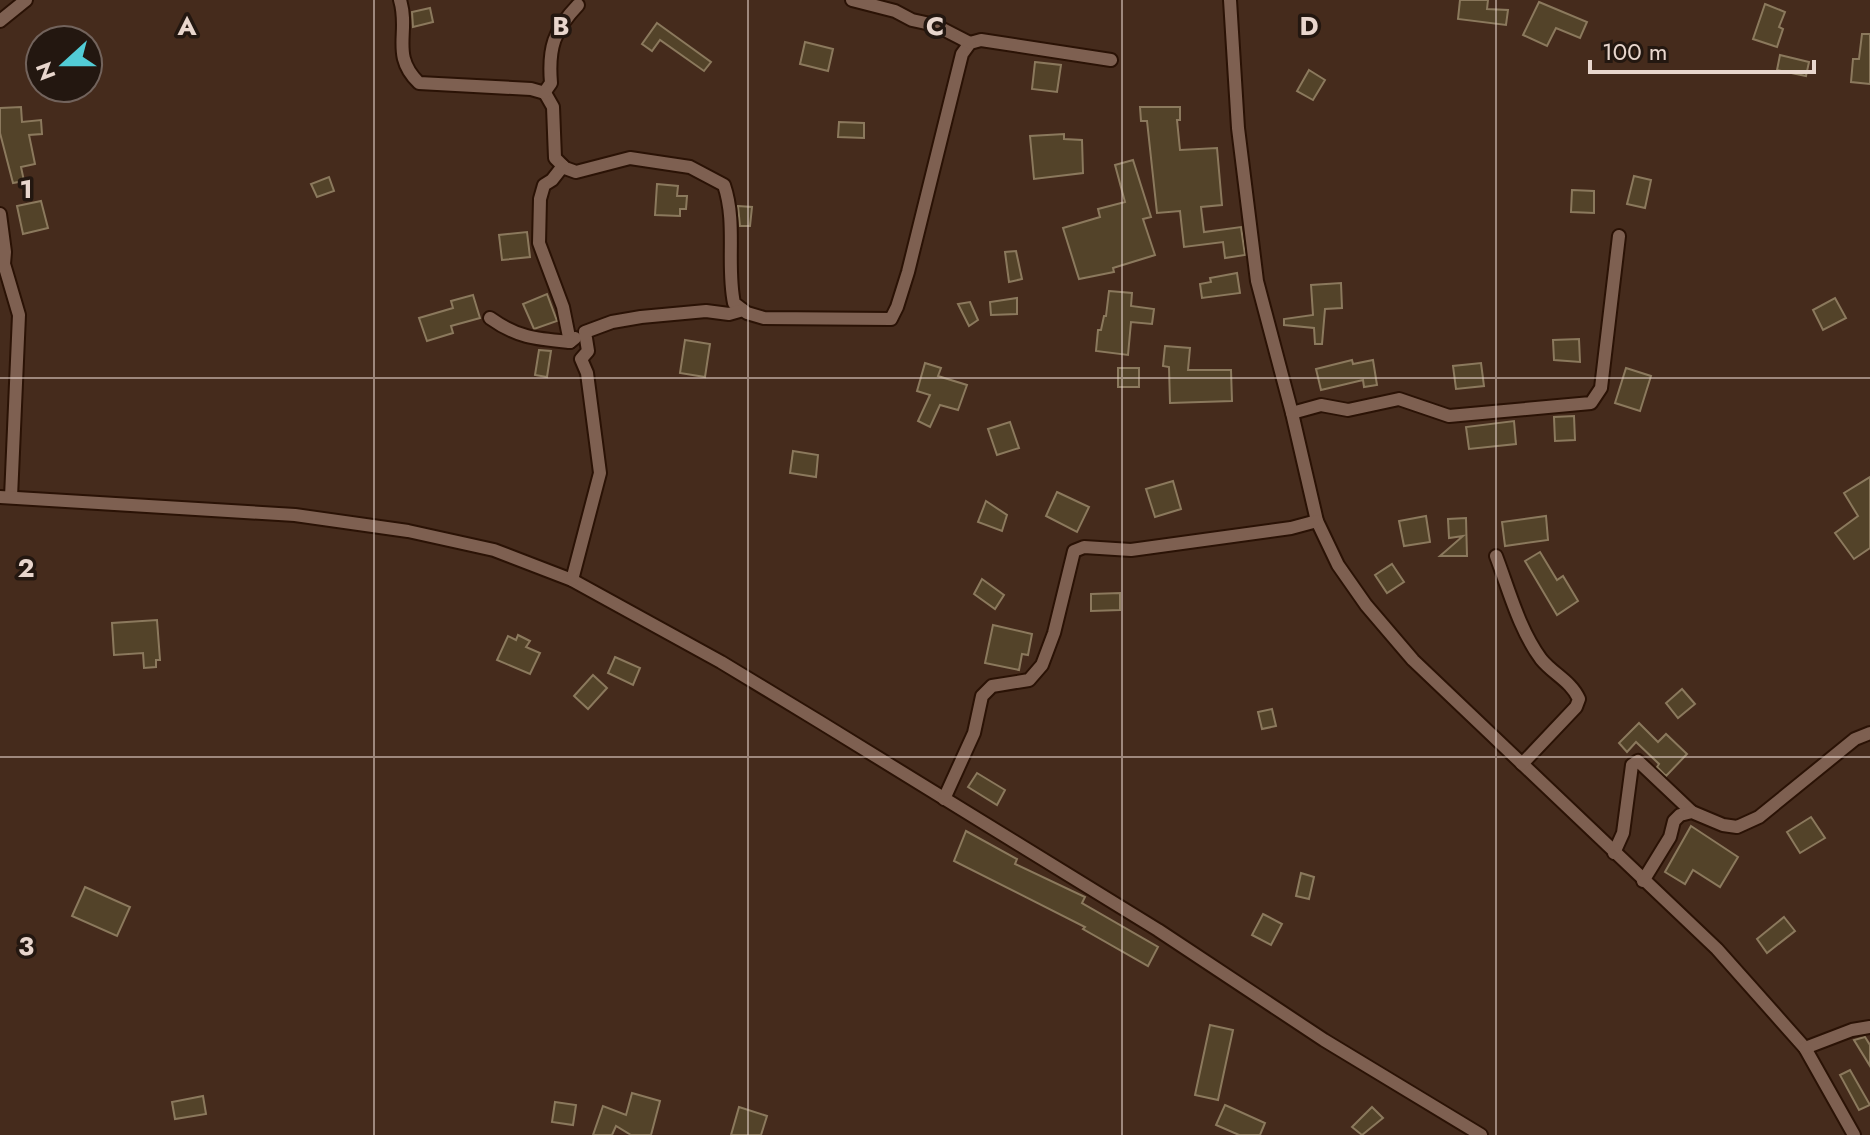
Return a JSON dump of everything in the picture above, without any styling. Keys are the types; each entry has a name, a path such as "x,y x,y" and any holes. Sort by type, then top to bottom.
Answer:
{"street":[{"path":"0,21 26,0"},
{"path":"400,0 401,57 409,73 419,83 531,89 544,93 553,107 555,158 563,166 576,172 630,158 690,167 724,185 730,214 730,282 734,303 764,318 891,319 908,272 962,54 970,43 981,40 1111,60"},
{"path":"852,0 935,25 970,43"},
{"path":"1230,0 1238,128 1257,281 1317,521 1338,565 1366,605 1413,660 1717,949 1805,1048 1854,1135"},
{"path":"544,93 551,83 550,55 561,23 578,5"},
{"path":"563,166 544,185 540,199 539,243 563,307 570,342"},
{"path":"0,214 5,252 2,263 19,315 5,497 295,515 408,531 494,550 572,580 721,662 1158,930 1324,1040 1481,1135"},
{"path":"1292,413 1321,405 1348,410 1399,399 1449,416 1591,403 1601,388 1619,236"},
{"path":"490,318 502,328 520,336 570,342 585,332 612,322 706,311 729,314 743,310"},
{"path":"572,580 600,473 587,373 581,359 588,351 585,332"},
{"path":"944,799 974,733 982,696 992,686 1029,680 1042,665 1054,633 1074,551 1084,547 1131,550 1291,528 1317,521"},
{"path":"1496,556 1519,618 1542,659 1574,689 1579,699 1576,707 1522,764"},
{"path":"1614,853 1623,833 1632,765 1638,761 1692,812 1723,825 1737,827 1759,817 1855,739 1870,733"},
{"path":"1643,881 1670,837 1674,821 1680,815 1692,812"},
{"path":"1805,1048 1852,1030 1870,1027"}],"building":[{"path":"1460,0 1488,0 1487,9 1508,10 1506,25 1458,19"},
{"path":"1539,2 1587,22 1580,38 1556,28 1547,46 1523,35"},
{"path":"1765,4 1785,12 1779,27 1783,29 1777,47 1753,39"},
{"path":"430,8 433,22 413,27 412,12"},
{"path":"657,23 711,62 704,71 660,40 652,51 642,44"},
{"path":"1862,34 1870,34 1870,84 1851,82 1853,59 1859,59"},
{"path":"805,42 833,49 828,71 800,64"},
{"path":"1780,55 1809,62 1806,76 1777,70"},
{"path":"1035,62 1061,65 1057,92 1032,89"},
{"path":"1309,70 1325,80 1313,100 1297,91"},
{"path":"21,107 22,122 41,120 42,134 29,135 35,164 21,167 24,181 13,183 0,133 0,108"},
{"path":"1140,107 1180,107 1180,120 1177,120 1180,150 1217,148 1222,205 1201,207 1204,232 1241,227 1245,255 1225,258 1223,242 1184,247 1180,211 1157,213 1147,121 1141,121"},
{"path":"839,122 864,123 864,138 838,137"},
{"path":"1064,134 1064,139 1082,140 1083,173 1034,179 1030,136"},
{"path":"1133,160 1151,217 1143,219 1155,255 1113,268 1114,272 1079,279 1063,228 1100,217 1098,209 1125,202 1115,165"},
{"path":"1634,176 1651,180 1645,208 1627,204"},
{"path":"329,177 334,191 317,197 311,184"},
{"path":"657,184 678,186 677,196 687,196 686,209 680,209 680,216 655,215"},
{"path":"1572,190 1594,191 1594,213 1571,212"},
{"path":"41,201 48,228 23,234 17,206"},
{"path":"738,206 752,207 750,226 740,226"},
{"path":"527,232 530,257 502,260 499,235"},
{"path":"1016,251 1022,279 1009,282 1005,252"},
{"path":"1237,273 1240,293 1202,298 1200,284 1211,282 1210,278"},
{"path":"1341,283 1342,308 1325,309 1322,344 1315,344 1314,328 1284,325 1284,319 1313,315 1311,285"},
{"path":"1109,291 1132,293 1131,306 1154,309 1152,324 1131,322 1128,355 1096,351 1098,330 1101,330 1106,316"},
{"path":"547,294 557,321 534,329 523,304"},
{"path":"473,295 480,318 451,326 453,333 427,341 419,318 453,308 451,301"},
{"path":"1017,298 1017,314 991,315 990,302"},
{"path":"1835,298 1846,318 1823,330 1813,310"},
{"path":"970,302 978,320 969,326 958,304"},
{"path":"1579,339 1580,362 1554,360 1553,340"},
{"path":"685,340 710,344 705,377 680,373"},
{"path":"1165,346 1190,348 1188,370 1231,370 1232,401 1170,403 1169,367 1163,366"},
{"path":"539,350 551,351 547,377 535,375"},
{"path":"1352,360 1353,364 1373,360 1377,385 1364,387 1363,380 1321,390 1316,369"},
{"path":"925,363 941,368 938,376 967,385 958,410 940,405 930,427 918,421 930,395 917,391"},
{"path":"1481,363 1484,386 1456,389 1453,366"},
{"path":"1118,368 1139,368 1139,387 1118,387"},
{"path":"1626,368 1651,376 1640,411 1615,403"},
{"path":"1574,416 1575,440 1555,441 1554,417"},
{"path":"1514,421 1516,444 1469,449 1466,427"},
{"path":"1010,422 1019,448 997,455 988,429"},
{"path":"793,451 818,455 816,477 790,473"},
{"path":"1870,477 1870,548 1854,559 1835,533 1858,516 1844,493"},
{"path":"1173,481 1181,509 1155,517 1146,489"},
{"path":"1057,492 1089,507 1077,532 1046,516"},
{"path":"986,501 1007,515 1002,531 978,522"},
{"path":"1426,516 1430,542 1404,546 1399,521"},
{"path":"1546,516 1548,540 1505,546 1502,522"},
{"path":"1466,518 1467,556 1440,556 1463,536 1449,538 1448,519"},
{"path":"1540,552 1557,580 1563,576 1578,601 1557,615 1525,561"},
{"path":"1392,564 1404,582 1387,593 1375,575"},
{"path":"982,579 1004,595 995,609 974,594"},
{"path":"1120,593 1120,610 1091,611 1091,594"},
{"path":"157,620 160,660 156,660 156,667 144,668 143,653 114,655 112,623"},
{"path":"993,625 1032,634 1028,655 1022,654 1019,670 985,663"},
{"path":"518,635 530,641 526,647 540,653 530,674 497,660 508,636 516,640"},
{"path":"615,657 640,668 633,685 608,673"},
{"path":"593,675 607,688 588,709 574,696"},
{"path":"1682,689 1695,704 1678,718 1666,703"},
{"path":"1272,709 1276,726 1262,729 1258,712"},
{"path":"1639,723 1658,742 1666,734 1687,754 1666,776 1657,767 1659,764 1636,742 1627,752 1619,743"},
{"path":"977,773 1005,790 997,805 968,787"},
{"path":"1811,817 1825,838 1800,853 1787,832"},
{"path":"1691,826 1738,857 1720,887 1693,870 1685,884 1665,872"},
{"path":"966,831 1017,859 1015,864 1085,897 1082,903 1158,947 1148,966 1083,929 1085,927 954,861"},
{"path":"1301,873 1314,877 1309,899 1296,896"},
{"path":"85,887 130,907 117,936 72,916"},
{"path":"1263,914 1282,924 1271,945 1252,935"},
{"path":"1784,917 1795,931 1767,953 1757,939"},
{"path":"1210,1025 1233,1030 1218,1100 1195,1095"},
{"path":"1865,1037 1870,1045 1870,1066 1854,1040"},
{"path":"1850,1070 1870,1105 1859,1110 1840,1075"},
{"path":"632,1093 660,1101 651,1135 631,1135 616,1126 612,1135 593,1135 603,1106 626,1115"},
{"path":"203,1096 206,1114 175,1119 172,1102"},
{"path":"555,1102 576,1105 573,1125 552,1122"},
{"path":"1225,1105 1265,1123 1260,1135 1239,1135 1216,1125"},
{"path":"739,1107 767,1116 761,1135 731,1135"},
{"path":"1372,1107 1383,1118 1362,1135 1352,1127"}]}
